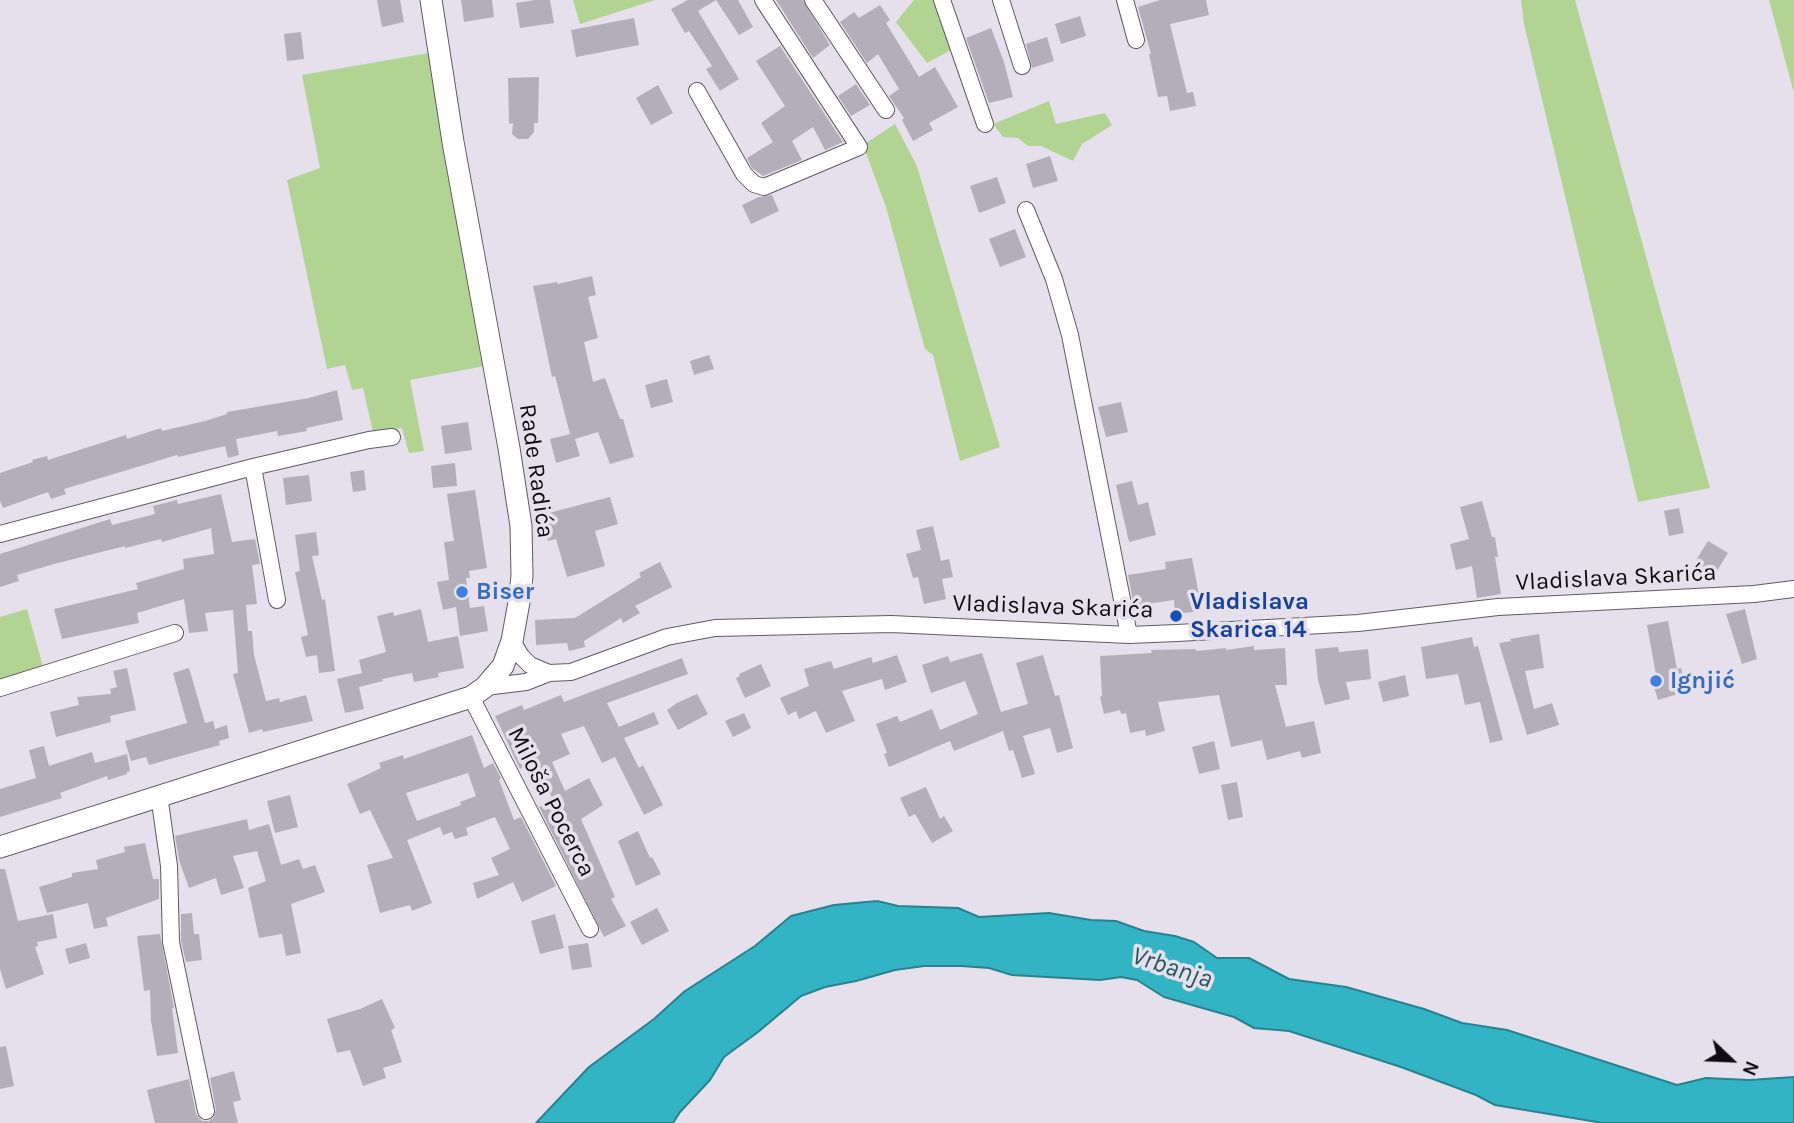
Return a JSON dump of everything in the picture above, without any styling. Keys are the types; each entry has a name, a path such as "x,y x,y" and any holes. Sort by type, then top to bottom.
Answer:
{"main road":[{"name":"Rade Radića","path":"431,0 453,142 521,526 522,576 512,640 503,666 478,692"},
{"path":"0,847 478,692"}],"street":[{"path":"697,91 744,174 754,184 764,187 859,147 763,0"},
{"path":"813,0 886,110"},
{"path":"942,0 985,124"},
{"path":"1000,0 1022,66"},
{"path":"1125,0 1136,40"},
{"path":"1026,210 1054,279 1070,335 1129,635"},
{"path":"0,534 253,467 392,437"},
{"path":"253,467 277,600"},
{"name":"Vladislava Skarića","path":"478,692 526,682 549,673 571,672 667,637 715,628 891,624 1129,635 1358,623 1498,607 1754,594 1794,589"},
{"path":"0,688 175,633"},
{"path":"512,640 525,661 538,670 549,673"},
{"name":"Miloša Pocerca","path":"478,692 590,929"},
{"path":"159,795 169,866 172,942 206,1111"}],"green space":[{"path":"573,0 655,0 580,24"},
{"path":"914,0 937,0 955,48 927,63 896,22"},
{"path":"1521,0 1575,0 1710,488 1638,502 1524,24"},
{"path":"1769,0 1794,0 1794,93"},
{"path":"429,53 485,366 410,380 424,451 409,453 402,428 373,432 363,388 352,390 345,365 327,369 287,180 320,168 302,75"},
{"path":"1049,101 1056,124 1105,113 1112,125 1082,144 1073,161 1041,146 1028,146 1018,138 1003,137 993,124"},
{"path":"895,124 917,166 1000,447 960,461 933,355 925,349 886,207 863,145"},
{"path":"27,609 43,667 0,681 0,617"}],"water":[{"name":"Vrbanja","path":"877,901 898,906 958,908 979,917 1049,913 1116,921 1144,931 1194,942 1217,958 1249,958 1289,979 1346,987 1424,1009 1462,1023 1507,1030 1677,1085 1706,1078 1749,1080 1794,1077 1794,1123 1603,1123 1495,1105 1476,1095 1401,1067 1289,1031 1254,1028 1234,1017 1164,997 1137,980 1121,977 1100,980 1012,975 989,968 924,966 895,970 825,987 801,996 724,1057 710,1080 673,1123 536,1123 589,1067 654,1019 685,991 755,946 791,916 834,905"}],"building":[{"path":"377,0 400,0 404,22 382,27"},
{"path":"461,0 492,0 494,17 464,22"},
{"path":"550,0 554,23 520,28 516,3"},
{"path":"688,0 716,0 698,11 739,79 720,91 706,69 712,66 689,31 685,33 671,9"},
{"path":"716,0 738,0 753,27 739,35"},
{"path":"776,0 803,0 830,45 813,58"},
{"path":"1160,0 1206,0 1209,15 1170,24 1187,93 1193,92 1196,106 1170,111 1167,96 1158,97 1151,54 1138,7"},
{"path":"880,5 890,20 886,23 919,77 935,67 958,107 929,123 933,130 913,141 902,120 904,118 889,96 899,89 878,54 867,63 840,22 854,12 859,18"},
{"path":"1080,16 1086,36 1061,44 1055,24"},
{"path":"634,18 639,45 576,57 571,30"},
{"path":"991,28 1013,97 989,103 966,38"},
{"path":"301,32 304,59 287,61 284,34"},
{"path":"1047,37 1054,61 1032,68 1026,44"},
{"path":"780,46 843,142 825,150 813,127 792,141 802,160 763,176 752,168 747,158 773,142 761,123 785,106 756,61"},
{"path":"539,77 538,123 534,123 534,132 528,139 518,139 512,134 513,123 509,124 508,78"},
{"path":"856,84 870,105 851,116 838,96"},
{"path":"658,85 673,113 651,125 636,98"},
{"path":"1050,156 1058,181 1033,188 1026,164"},
{"path":"997,177 1006,203 979,213 970,186"},
{"path":"772,195 779,211 751,224 742,205 759,197"},
{"path":"1015,229 1026,257 1000,267 989,239"},
{"path":"592,276 596,295 588,297 598,338 584,342 593,382 605,378 620,419 623,419 634,457 610,464 598,432 575,439 580,456 556,463 550,439 570,434 555,376 552,377 533,286 558,284"},
{"path":"709,355 714,369 694,375 690,361"},
{"path":"667,379 673,402 651,408 645,385"},
{"path":"337,390 343,420 306,428 307,431 278,436 277,431 236,439 239,455 228,458 225,446 178,457 177,455 64,489 66,494 51,499 48,492 3,508 0,501 0,473 33,462 32,460 47,456 48,460 126,435 127,439 161,428 162,431 205,421 227,412 309,398"},
{"path":"1121,402 1128,432 1106,437 1098,407"},
{"path":"468,422 472,450 445,454 441,426"},
{"path":"455,463 457,486 433,488 431,466"},
{"path":"364,470 366,490 353,492 350,472"},
{"path":"309,475 312,501 286,505 283,478"},
{"path":"1132,481 1138,505 1148,502 1156,535 1129,542 1116,485"},
{"path":"475,490 487,568 469,571 470,578 466,578 470,608 484,606 488,631 460,636 456,607 443,610 437,582 449,580 444,542 454,541 447,494"},
{"path":"221,494 232,542 255,539 260,564 252,565 257,604 246,605 248,631 252,631 254,655 266,701 279,698 280,702 306,695 313,721 249,733 233,674 238,673 233,610 205,613 208,631 189,633 184,599 137,613 139,623 62,639 54,609 138,589 136,583 184,569 183,559 214,554 211,528 162,542 161,539 125,546 54,564 17,575 19,581 0,587 0,554 110,519 112,525 155,514 153,506 177,500 178,504"},
{"path":"610,497 618,524 595,531 605,566 567,577 556,539 548,541 541,515"},
{"path":"1482,501 1492,537 1495,537 1501,594 1477,598 1472,566 1456,570 1450,544 1469,539 1460,507"},
{"path":"1679,508 1684,533 1669,536 1664,511"},
{"path":"933,526 941,561 949,559 953,577 942,579 946,599 924,604 918,577 913,578 906,554 921,550 916,530"},
{"path":"316,532 319,555 312,556 322,600 325,599 335,671 319,673 317,655 306,657 301,637 308,635 295,572 300,571 295,535"},
{"path":"1708,541 1728,553 1715,574 1695,562"},
{"path":"1192,558 1202,611 1175,614 1174,600 1134,606 1128,575 1166,569 1165,562"},
{"path":"660,562 672,587 635,606 640,613 623,623 621,618 584,641 585,647 569,651 567,643 536,645 535,620 575,618 641,577 639,573"},
{"path":"421,609 428,642 458,636 464,668 438,673 439,677 414,682 412,673 359,687 364,709 345,713 337,679 362,673 359,660 386,652 377,616 393,612 394,616"},
{"path":"1745,609 1757,659 1742,664 1726,614"},
{"path":"1668,621 1677,669 1681,668 1688,691 1658,700 1651,677 1656,675 1647,625"},
{"path":"1539,634 1544,668 1525,671 1534,709 1552,703 1559,725 1527,735 1499,643"},
{"path":"1472,637 1474,647 1478,646 1503,740 1490,743 1480,702 1465,705 1458,674 1426,679 1421,647"},
{"path":"1254,646 1254,650 1285,648 1287,685 1275,685 1286,727 1314,721 1321,753 1302,758 1300,751 1267,760 1262,740 1231,747 1219,695 1158,702 1165,731 1146,736 1145,730 1130,733 1126,713 1121,714 1120,710 1104,714 1100,697 1100,656 1152,653 1151,650 1226,650"},
{"path":"1338,647 1339,652 1368,649 1371,679 1346,682 1350,699 1325,705 1318,680 1315,649"},
{"path":"982,653 1001,712 1028,704 1016,663 1043,655 1055,696 1059,695 1073,748 1057,753 1050,728 1023,736 1035,774 1022,778 1013,750 1009,751 1003,731 954,751 950,741 889,767 884,754 887,753 876,724 897,716 900,722 932,709 940,730 978,714 965,681 931,693 922,665 948,656 950,662"},
{"path":"897,655 907,682 885,690 882,679 842,691 855,721 826,733 816,711 799,719 796,711 788,715 780,698 809,686 804,669 831,661 834,669 871,657 873,663"},
{"path":"682,658 688,674 607,703 619,727 654,712 659,724 624,738 639,768 643,765 663,805 644,815 615,757 602,763 584,726 561,734 570,754 552,762 565,791 589,778 603,805 581,819 615,897 611,899 626,926 604,937 539,807 553,800 535,761 520,769 495,716 522,705 524,710 561,695 564,702"},
{"path":"761,664 771,686 745,698 736,678"},
{"path":"127,668 136,710 110,716 111,722 56,737 50,712 79,705 77,697 111,694 110,689 117,687 113,671"},
{"path":"189,668 205,723 213,721 215,729 227,725 229,738 219,741 220,745 149,765 146,757 131,761 125,741 187,723 173,673"},
{"path":"1405,675 1409,696 1383,702 1378,682"},
{"path":"697,694 708,714 678,730 667,710"},
{"path":"744,713 751,728 733,737 725,721"},
{"path":"472,735 484,768 493,763 501,778 499,780 514,820 521,817 556,886 522,902 513,882 477,899 473,883 499,875 491,858 510,849 495,817 466,828 468,835 455,839 452,832 443,835 440,827 407,840 432,903 412,911 410,905 380,913 367,865 393,858 370,810 360,814 347,784 381,768 379,763 403,755 404,759","holes":["468,773 476,796 460,802 461,805 417,821 406,793"]},
{"path":"1214,741 1220,769 1199,774 1192,747"},
{"path":"44,746 49,766 92,752 95,763 127,754 130,771 108,780 107,776 60,793 62,798 0,817 0,789 36,778 29,750"},
{"path":"1237,782 1243,817 1228,820 1221,785"},
{"path":"926,787 940,819 944,816 953,831 932,843 915,814 909,817 900,798"},
{"path":"290,795 298,827 275,833 267,801"},
{"path":"247,819 249,830 269,824 281,865 299,859 303,869 315,865 325,892 291,904 301,953 286,956 282,934 259,938 248,888 266,881 257,851 233,856 244,888 221,895 216,878 189,888 179,860 175,836"},
{"path":"638,831 650,858 652,857 661,874 636,886 618,841"},
{"path":"145,843 153,879 159,879 159,899 106,918 108,926 94,929 88,903 47,913 39,887 72,877 72,873 98,869 96,860 125,852 124,847"},
{"path":"0,869 5,869 18,921 53,914 57,938 37,942 38,946 35,947 44,974 6,989 0,969"},
{"path":"657,908 669,931 642,945 630,922"},
{"path":"192,913 194,934 199,934 202,960 186,962 181,941 181,914"},
{"path":"555,914 564,948 540,954 531,921"},
{"path":"160,934 174,1008 178,1053 157,1056 151,1021 150,990 144,991 137,936"},
{"path":"86,943 90,958 69,964 65,949"},
{"path":"588,943 592,967 572,970 568,946"},
{"path":"382,999 395,1028 391,1030 402,1062 383,1068 386,1078 363,1086 350,1050 337,1053 327,1019"},
{"path":"6,1046 14,1086 0,1089 0,1047"},
{"path":"234,1071 241,1100 233,1102 238,1123 155,1123 147,1090 189,1079 196,1114 202,1121 209,1121 216,1110 210,1078"}],"place":[{"name":"Biser","path":"462,592"},
{"name":"Vladislava Skarica 14","path":"1176,616"},
{"name":"Ignjić","path":"1656,681"}]}
